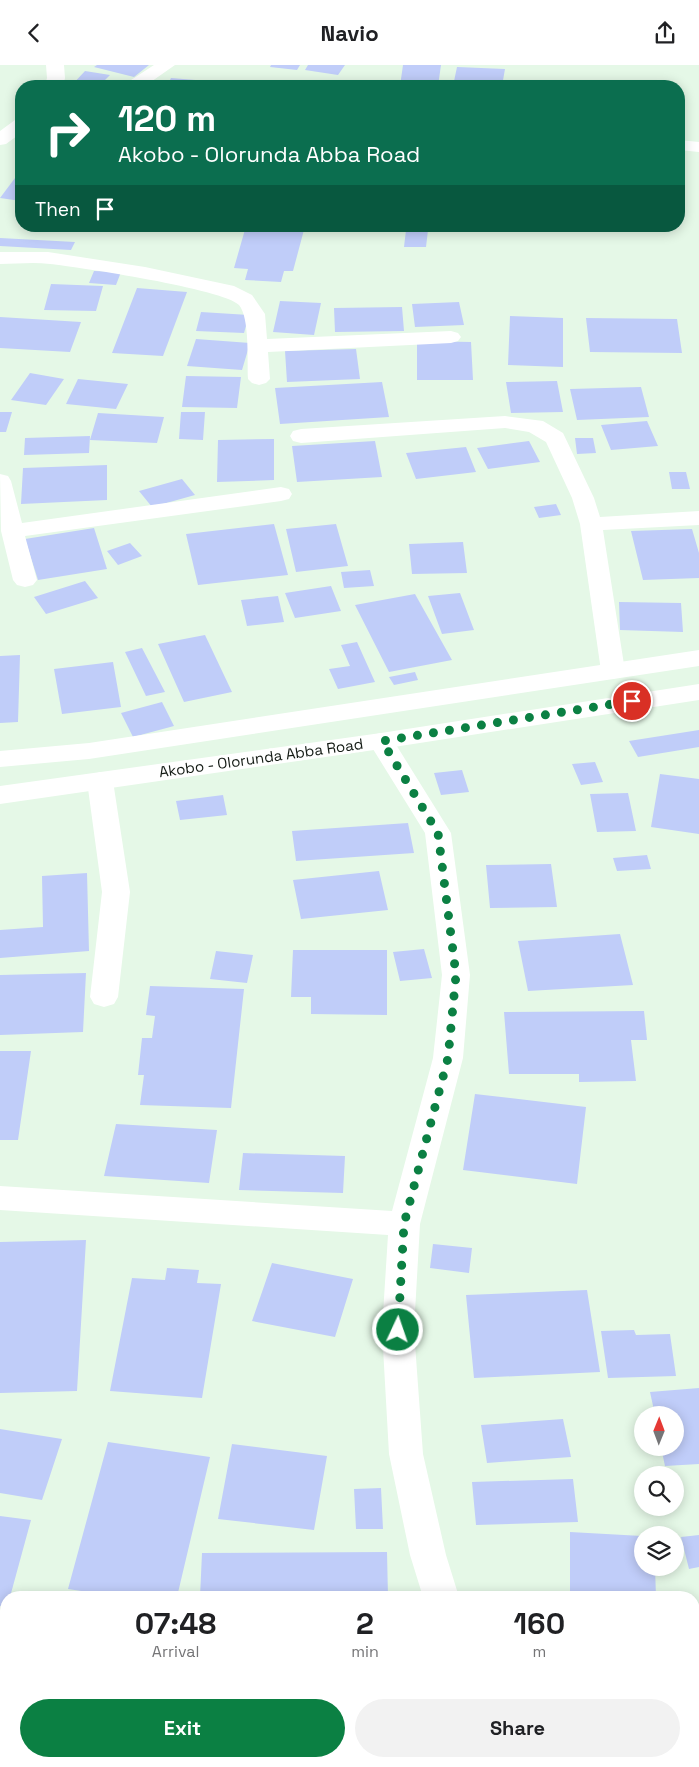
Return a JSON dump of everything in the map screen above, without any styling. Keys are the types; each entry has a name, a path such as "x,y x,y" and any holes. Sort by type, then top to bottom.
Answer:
{"street":[{"path":"55,65 56,80"},
{"path":"143,80 166,65"},
{"path":"0,141 15,129"},
{"path":"685,146 699,147"},
{"path":"0,258 57,260 145,273 227,290 245,299 255,314 259,379"},
{"path":"257,346 451,337"},
{"path":"302,436 505,422 535,426 555,439 582,498 591,524 613,671"},
{"path":"0,481 25,580"},
{"path":"12,531 281,494"},
{"path":"591,524 699,518"},
{"path":"0,759 90,751 699,658"},
{"name":"Akobo - Olorunda Abba Road","path":"0,795 382,741 699,692"},
{"path":"382,741 438,833 456,975 448,1058 404,1224 398,1330 406,1454 428,1555 439,1591"},
{"path":"100,781 116,892 104,997"},
{"path":"0,1198 404,1224"}],"building":[{"path":"97,65 149,65 134,77 94,67"},
{"path":"271,65 300,65 297,70 270,67"},
{"path":"308,65 345,65 338,75 305,70"},
{"path":"403,65 441,65 439,80 401,80"},
{"path":"457,67 505,69 503,80 454,80"},
{"path":"85,71 110,75 105,80 77,80"},
{"path":"171,78 195,80 170,80"},
{"path":"15,178 15,200 0,198"},
{"path":"244,232 303,232 293,271 284,271 281,282 245,280 248,269 234,268"},
{"path":"406,232 428,232 426,247 404,247"},
{"path":"0,238 75,242 71,250 0,246"},
{"path":"94,271 121,272 116,285 89,283"},
{"path":"51,284 103,286 96,311 44,310"},
{"path":"137,288 187,292 163,356 112,353"},
{"path":"280,301 321,303 314,335 273,332"},
{"path":"459,302 464,325 415,327 412,304"},
{"path":"402,307 404,331 335,332 334,308"},
{"path":"201,312 249,315 244,333 196,331"},
{"path":"510,316 563,318 563,367 508,365"},
{"path":"0,317 81,322 70,352 0,348"},
{"path":"586,318 677,319 682,353 590,352"},
{"path":"196,339 250,343 242,370 187,366"},
{"path":"417,341 471,342 473,380 417,380"},
{"path":"356,349 360,379 287,382 285,351"},
{"path":"30,373 64,379 46,405 11,400"},
{"path":"186,376 241,377 237,408 182,407"},
{"path":"78,379 128,384 116,409 66,404"},
{"path":"557,381 563,412 511,413 506,382"},
{"path":"382,382 389,417 280,424 275,388"},
{"path":"641,387 649,417 577,420 570,389"},
{"path":"0,412 12,412 6,432 0,432"},
{"path":"181,412 205,412 203,440 179,439"},
{"path":"98,413 164,417 157,443 90,440"},
{"path":"647,421 658,446 611,450 601,425"},
{"path":"90,436 89,453 24,455 25,438"},
{"path":"575,438 593,438 596,453 577,454"},
{"path":"274,439 274,480 217,482 218,440"},
{"path":"375,441 382,477 297,482 292,446"},
{"path":"529,441 540,462 488,469 477,448"},
{"path":"466,447 476,472 416,479 406,453"},
{"path":"107,465 107,500 21,504 23,468"},
{"path":"669,472 686,472 690,489 672,489"},
{"path":"182,479 195,495 152,507 139,491"},
{"path":"556,504 561,515 539,518 534,507"},
{"path":"274,524 288,575 198,585 186,534"},
{"path":"336,524 348,566 296,572 286,529"},
{"path":"94,528 107,569 38,580 25,539"},
{"path":"692,529 699,553 699,578 643,580 631,531"},
{"path":"463,542 467,573 412,574 409,544"},
{"path":"130,543 142,556 118,565 107,551"},
{"path":"370,570 374,586 344,588 341,572"},
{"path":"85,581 98,598 46,614 34,597"},
{"path":"331,586 341,611 295,618 285,593"},
{"path":"460,593 474,630 442,634 428,596"},
{"path":"415,594 452,660 389,672 355,605"},
{"path":"278,596 284,622 247,626 241,600"},
{"path":"619,602 681,603 683,632 620,630"},
{"path":"205,635 232,692 184,702 158,644"},
{"path":"357,642 375,682 338,689 329,669 350,666 341,645"},
{"path":"142,648 165,692 146,696 125,652"},
{"path":"20,655 18,722 0,723 0,656"},
{"path":"113,662 121,707 62,714 54,669"},
{"path":"415,672 418,680 394,685 389,677"},
{"path":"162,702 174,726 133,737 121,713"},
{"path":"699,730 699,747 638,757 629,741"},
{"path":"595,762 603,782 581,785 572,764"},
{"path":"462,770 469,792 441,795 434,773"},
{"path":"660,774 699,779 699,834 651,827"},
{"path":"628,793 636,831 597,832 590,794"},
{"path":"223,795 227,815 180,820 176,801"},
{"path":"408,823 414,853 296,861 292,831"},
{"path":"647,855 651,869 617,871 613,858"},
{"path":"551,864 557,907 490,908 486,865"},
{"path":"379,871 388,910 301,919 293,880"},
{"path":"87,873 89,951 0,958 0,930 43,927 42,876"},
{"path":"620,934 633,985 528,991 518,941"},
{"path":"424,949 432,978 400,981 393,952"},
{"path":"293,950 387,950 387,1015 311,1014 311,997 291,997"},
{"path":"216,951 253,955 247,983 210,979"},
{"path":"86,973 83,1032 0,1035 0,975"},
{"path":"150,986 244,989 231,1108 140,1105 144,1075 138,1075 142,1038 152,1038 155,1016 146,1015"},
{"path":"644,1011 647,1040 631,1040 636,1081 579,1082 579,1074 509,1074 504,1012"},
{"path":"0,1051 31,1051 18,1140 0,1140"},
{"path":"475,1094 586,1107 577,1184 463,1170"},
{"path":"116,1124 217,1130 209,1183 104,1176"},
{"path":"243,1153 345,1156 343,1193 239,1190"},
{"path":"86,1240 77,1391 0,1393 0,1242"},
{"path":"433,1244 472,1248 469,1273 430,1268"},
{"path":"272,1263 353,1279 335,1337 252,1321"},
{"path":"167,1268 199,1270 197,1283 221,1284 202,1398 110,1391 132,1278 165,1280"},
{"path":"587,1290 600,1372 474,1378 466,1295"},
{"path":"634,1330 636,1335 670,1334 676,1376 608,1378 601,1331"},
{"path":"699,1388 699,1464 665,1466 663,1456 684,1456 684,1406 653,1406 650,1392"},
{"path":"563,1419 571,1457 487,1463 481,1425"},
{"path":"0,1429 62,1439 42,1500 0,1493"},
{"path":"108,1442 210,1457 178,1591 82,1591 68,1589"},
{"path":"232,1444 327,1456 314,1530 218,1519"},
{"path":"573,1479 578,1522 476,1525 472,1482"},
{"path":"381,1488 383,1529 356,1529 354,1489"},
{"path":"0,1516 31,1520 12,1591 0,1591"},
{"path":"570,1532 634,1536 634,1576 655,1576 656,1591 570,1591"},
{"path":"699,1535 699,1567 689,1569 684,1549 684,1537"},
{"path":"387,1552 388,1591 200,1591 202,1553"}],"route":[{"path":"398,1330 404,1224 448,1058 456,975 438,833 382,741 632,701"}]}
